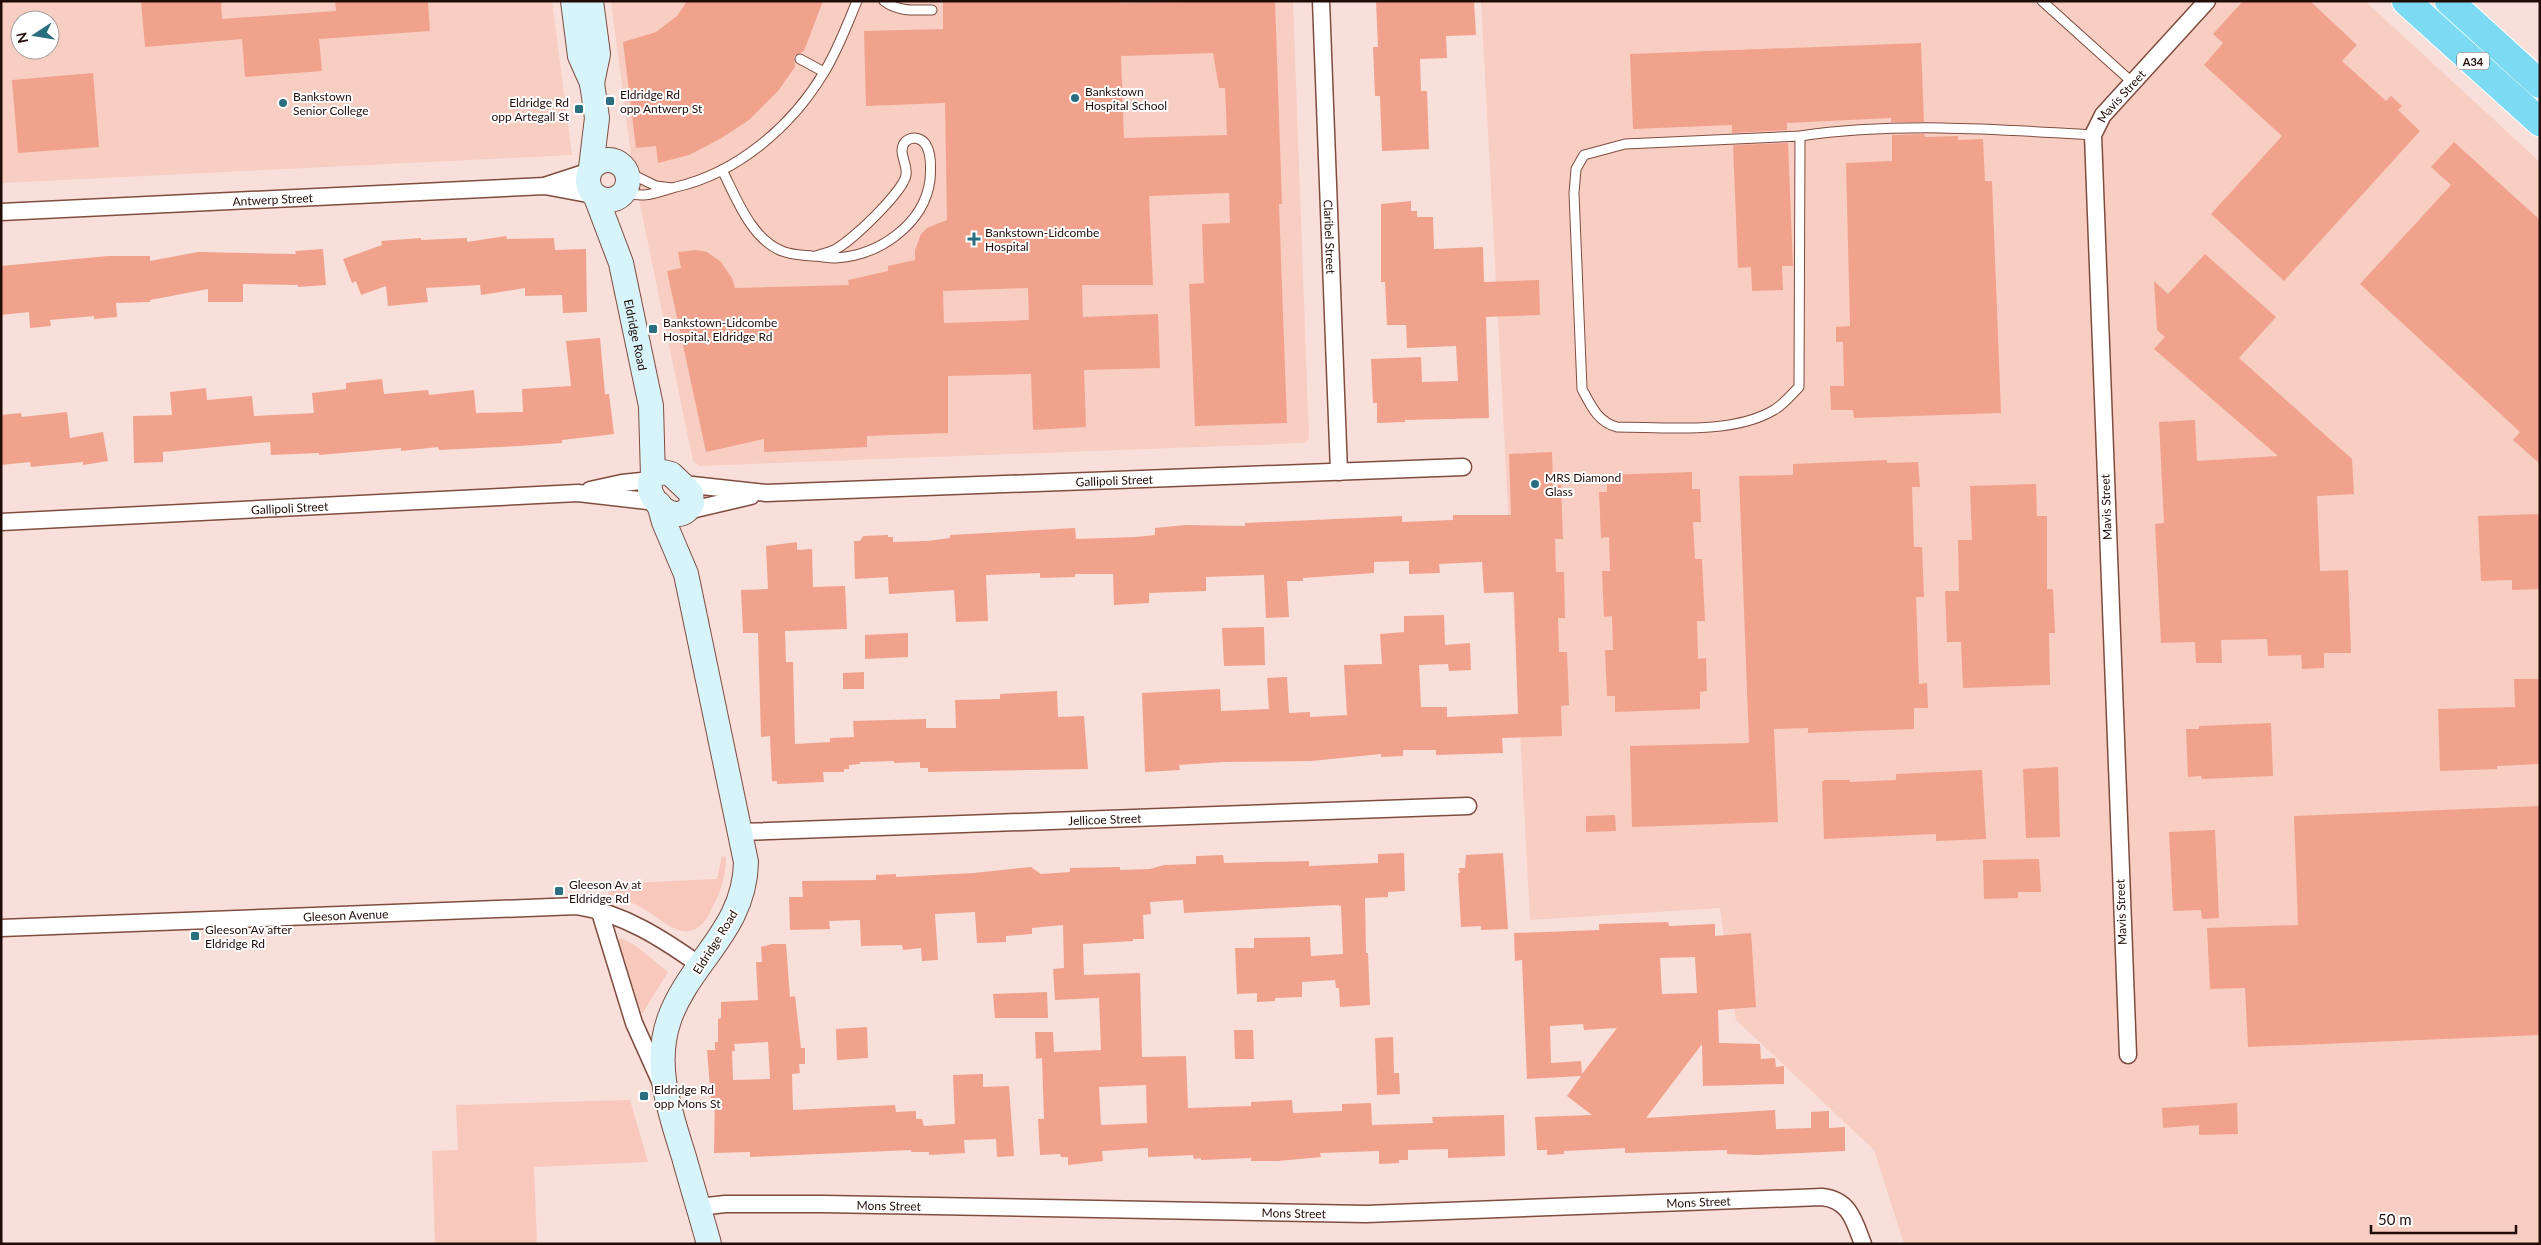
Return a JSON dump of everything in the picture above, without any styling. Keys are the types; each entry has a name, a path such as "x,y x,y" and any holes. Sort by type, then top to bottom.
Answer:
{"highway":[{"name":"A34","path":"2406,1 2540,122"},
{"name":"A34","path":"2449,1 2540,84"}],"street":[{"path":"573,1 580,56 592,83 597,118 623,181"},
{"path":"591,1 598,54 592,83"},
{"name":"Claribel Street","path":"1321,1 1339,472"},
{"name":"Mavis Street","path":"2128,1056 2093,135 2103,115 2207,1"},
{"path":"597,118 588,185 595,196 610,201 623,181"},
{"path":"590,170 603,160 623,181"},
{"name":"Antwerp Street","path":"545,186 590,170"},
{"name":"Eldridge Road","path":"621,263 623,181"},
{"name":"Antwerp Street","path":"1,212 545,186 595,196"},
{"name":"Eldridge Road","path":"595,196 621,263 651,406 655,491 664,522 686,574 746,869 740,900 729,924 673,1009 666,1031 662,1068 666,1095 710,1244"},
{"name":"Eldridge Road","path":"651,406 682,482 692,497 692,504 686,512 686,574"},
{"name":"Gallipoli Street","path":"682,482 766,493 1463,467"},
{"path":"682,482 665,472 655,491 672,514 686,512"},
{"name":"Gallipoli Street","path":"578,493 622,482 655,491"},
{"name":"Gallipoli Street","path":"1,522 578,493 655,491"},
{"name":"Gallipoli Street","path":"686,512 766,493"},
{"name":"Jellicoe Street","path":"740,832 1468,806"},
{"name":"Gleeson Avenue","path":"1,928 577,906 599,909 638,926 701,966"},
{"path":"599,909 634,1023 666,1095"},
{"name":"Mons Street","path":"699,1207 724,1204 795,1204 1366,1214 1822,1197 1837,1200 1849,1209 1863,1244"}],"lane":[{"path":"623,181 636,196 647,196 687,185 722,170 756,149 793,116 824,72 856,1"},
{"path":"884,1 891,7 908,10 932,10"},
{"path":"2042,1 2133,83"},
{"path":"800,58 824,72"},
{"path":"1800,136 1799,387 1774,410 1753,420 1714,426 1617,427 1606,424 1597,415 1582,389 1574,186 1576,169 1584,155 1625,144 1800,136 1840,130 1946,128 2093,135"},
{"path":"722,170 750,221 766,241 782,251 816,256 835,258 855,254 883,244 901,233 920,210 927,196 931,168 926,144 920,139 913,138 906,141 903,146 902,157 907,168 904,182 849,240 834,250 816,256"},
{"path":"623,181 672,188"}],"shaded area":[{"name":"Bankstown Senior College","path":"1,1 552,1 572,155 1,183"},
{"name":"Bankstown-Lidcombe Hospital","path":"611,1 1293,1 1309,439 1304,443 699,466 693,461 633,171"},
{"path":"1481,1 2365,1 2540,162 2540,1244 1904,1244 1874,1150 1736,1020 1720,908 1530,920"},
{"path":"722,856 726,857 726,864 720,889 708,917 694,930 684,931 674,928 640,907 608,894 610,884 717,879"},
{"path":"621,938 636,946 668,972 642,1014 618,941"},
{"path":"630,1100 648,1162 534,1167 537,1244 435,1244 432,1151 458,1150 456,1105"}],"building":[{"path":"141,1 221,1 222,19 336,11 335,1 428,1 430,31 319,39 322,71 245,77 242,39 145,47"},
{"path":"687,1 823,1 804,51 794,56 795,67 778,91 749,120 720,139 689,155 658,163 656,146 636,148 623,42 656,32 677,16"},
{"path":"943,1 1119,1 1119,3 1275,1 1282,204 1279,204 1287,423 1195,426 1189,284 1204,283 1202,224 1230,223 1229,193 1149,196 1153,285 1082,285 1083,317 1158,314 1160,368 1084,370 1086,427 1033,430 1031,374 948,376 948,433 867,436 867,447 764,452 764,439 706,452 667,271 681,268 678,252 697,250 707,252 721,262 732,278 735,288 849,285 848,280 888,271 888,266 915,260 915,250 921,234 927,228 947,220 945,103 866,106 864,31 943,29","holes":["1213,53 1219,88 1225,88 1227,135 1124,138 1121,56","1028,288 1029,320 944,323 943,291"]},
{"path":"1376,1 1474,1 1476,35 1446,36 1447,58 1420,59 1421,91 1427,91 1429,149 1382,151 1380,96 1375,96 1373,47 1378,47"},
{"path":"2243,1 2310,1 2357,45 2342,61 2386,101 2391,96 2402,106 2398,110 2420,131 2284,281 2211,214 2282,136 2204,65 2223,43 2213,34"},
{"path":"1921,43 1924,122 1891,122 1891,118 1787,123 1787,130 1732,133 1732,125 1633,129 1630,54"},
{"path":"93,73 99,147 18,153 12,80"},
{"path":"1924,134 1925,137 1958,136 1958,140 1983,139 1985,181 1992,181 2001,413 1854,418 1853,410 1831,410 1830,386 1844,386 1843,342 1836,342 1836,327 1850,326 1846,163 1892,161 1892,135"},
{"path":"2454,142 2540,220 2540,464 2513,440 2520,432 2360,284 2451,185 2431,167"},
{"path":"1788,143 1793,266 1782,266 1783,290 1752,291 1751,267 1738,268 1733,145"},
{"path":"1411,201 1411,211 1417,211 1417,217 1433,217 1434,249 1483,247 1484,282 1539,280 1540,315 1486,317 1489,418 1405,420 1405,422 1377,423 1377,403 1373,403 1371,359 1421,357 1422,382 1458,381 1456,346 1407,348 1406,325 1387,325 1385,282 1381,282 1381,204"},
{"path":"506,236 507,239 554,238 555,250 586,249 587,312 563,313 562,295 525,296 525,288 481,295 480,285 426,288 428,302 388,306 386,286 361,295 356,281 352,283 343,259 382,245 381,241 421,238 421,240 467,238 467,242"},
{"path":"323,249 326,285 298,287 298,285 243,284 243,302 208,302 208,289 150,300 150,302 116,303 117,317 94,319 94,316 50,320 51,326 30,328 29,312 1,315 1,266 108,256 150,256 150,261 198,252 296,254 295,251"},
{"path":"2205,254 2276,317 2239,358 2352,459 2354,494 2317,496 2320,571 2348,570 2351,653 2324,653 2324,668 2302,669 2301,655 2268,656 2267,639 2221,640 2222,663 2196,663 2195,642 2161,643 2155,524 2164,523 2159,422 2195,420 2197,461 2278,456 2154,349 2165,337 2157,330 2154,281 2168,294"},
{"path":"600,338 605,394 609,394 614,434 562,440 562,443 439,450 438,447 401,451 401,448 319,455 319,453 271,455 270,442 163,452 163,462 134,463 133,416 172,415 170,392 206,388 207,400 252,396 254,416 314,413 312,393 346,389 346,383 382,379 384,394 428,390 429,395 474,390 476,413 523,412 522,389 571,386 566,341"},
{"path":"67,412 70,438 103,432 108,461 83,465 83,462 31,467 30,462 1,465 1,415 21,413 22,417"},
{"path":"1552,452 1553,485 1561,485 1563,539 1555,539 1556,572 1564,572 1565,618 1558,618 1559,652 1567,652 1569,705 1561,706 1562,736 1502,738 1503,753 1436,755 1436,750 1403,750 1403,756 1381,757 1381,754 1311,761 1224,762 1179,765 1180,770 1145,772 1142,693 1220,689 1221,711 1269,709 1267,678 1287,677 1289,713 1310,712 1310,717 1347,715 1344,665 1382,664 1380,634 1404,632 1404,616 1444,615 1445,645 1470,643 1471,670 1449,671 1448,664 1419,665 1421,707 1447,707 1447,717 1518,714 1514,592 1484,593 1482,562 1439,564 1440,573 1409,574 1409,561 1374,562 1374,573 1303,578 1303,581 1287,581 1289,617 1266,618 1264,575 1206,577 1206,591 1149,593 1149,603 1114,605 1113,574 1075,574 1075,577 1040,578 1040,573 986,575 988,621 956,622 954,590 889,594 888,577 855,579 854,541 860,541 863,536 888,535 888,537 893,537 893,542 928,541 950,538 950,535 1075,528 1076,539 1155,535 1155,528 1185,525 1245,526 1245,523 1402,516 1402,522 1453,520 1453,515 1511,515 1509,454"},
{"path":"1887,460 1887,463 1918,462 1920,487 1912,487 1914,547 1922,547 1924,597 1916,597 1919,684 1927,683 1928,708 1914,708 1914,729 1808,733 1808,728 1774,729 1778,822 1632,827 1630,746 1749,743 1739,476 1793,475 1793,464"},
{"path":"1692,472 1692,489 1700,489 1701,522 1693,522 1695,559 1702,559 1705,621 1697,621 1698,659 1706,658 1707,691 1700,692 1700,709 1615,712 1615,696 1607,696 1605,650 1613,650 1612,616 1604,617 1602,571 1610,571 1609,537 1601,538 1599,492 1607,492 1607,475"},
{"path":"2036,484 2037,516 2047,516 2047,589 2053,589 2055,633 2049,633 2050,685 1963,688 1961,642 1947,642 1945,591 1959,591 1958,540 1972,540 1970,486"},
{"path":"2540,514 2540,589 2512,590 2512,580 2481,581 2478,516"},
{"path":"797,542 797,550 812,549 813,587 845,586 847,629 785,631 786,662 793,662 795,744 830,742 830,738 854,737 853,721 926,719 926,728 956,728 955,700 1000,699 1000,694 1057,691 1058,717 1084,716 1088,769 928,772 928,768 920,768 920,762 860,762 860,764 849,765 849,769 844,769 844,772 823,772 824,782 777,784 777,781 772,781 770,736 761,737 758,633 743,633 741,590 768,589 766,546"},
{"path":"1264,627 1265,665 1224,666 1222,628"},
{"path":"908,633 908,657 865,659 865,635"},
{"path":"864,672 864,689 843,689 843,673"},
{"path":"2514,679 2540,679 2540,764 2497,766 2497,769 2440,771 2438,709 2515,707"},
{"path":"2271,723 2273,776 2202,779 2201,776 2188,777 2186,729 2199,729 2199,726"},
{"path":"2058,767 2060,837 2026,838 2023,769"},
{"path":"1982,770 1986,839 1936,841 1936,834 1824,839 1822,782 1825,780 1850,780 1850,782 1896,780 1896,774"},
{"path":"2540,806 2540,1035 2248,1047 2245,988 2210,989 2207,928 2298,925 2294,816"},
{"path":"1615,815 1616,831 1586,832 1586,816"},
{"path":"2215,830 2219,918 2202,919 2201,910 2173,911 2169,832"},
{"path":"1404,853 1405,891 1388,892 1388,897 1365,898 1366,953 1368,953 1370,1005 1340,1007 1339,988 1336,988 1335,980 1302,982 1302,997 1275,998 1275,1001 1257,1002 1257,993 1237,994 1235,948 1254,948 1254,938 1310,937 1311,956 1343,954 1341,906 1336,905 1184,913 1183,900 1150,902 1151,914 1143,915 1144,939 1083,944 1084,975 1140,973 1142,1057 1186,1056 1188,1108 1251,1106 1251,1102 1292,1100 1293,1113 1342,1111 1342,1104 1371,1103 1372,1125 1433,1123 1432,1117 1504,1115 1505,1156 1448,1158 1448,1149 1408,1150 1408,1160 1399,1160 1399,1163 1379,1164 1379,1151 1320,1153 1321,1157 1278,1161 1251,1161 1251,1158 1201,1160 1201,1158 1194,1159 1193,1155 1148,1157 1148,1148 1102,1151 1103,1161 1068,1165 1068,1157 1061,1157 1060,1154 1040,1155 1038,1119 1044,1119 1042,1058 1036,1059 1035,1032 1053,1032 1054,1052 1101,1050 1099,998 1055,1000 1053,969 1064,968 1063,925 1032,928 1032,934 1006,936 1006,942 977,943 975,912 935,914 938,960 922,961 921,948 903,950 902,945 861,946 860,920 829,921 830,929 790,930 789,897 803,897 802,881 876,880 876,875 896,874 896,877 974,873 1031,867 1041,874 1070,872 1070,868 1120,867 1120,870 1150,869 1164,865 1196,864 1196,856 1223,855 1224,863 1309,861 1309,866 1378,863 1378,854","holes":["1146,1085 1147,1123 1101,1125 1099,1087"]},
{"path":"1503,853 1508,929 1481,930 1481,926 1461,927 1458,873 1460,873 1459,868 1465,868 1466,855"},
{"path":"2039,859 2041,892 2018,892 2018,898 1984,899 1983,860"},
{"path":"1668,922 1669,926 1715,924 1715,936 1751,933 1756,1007 1718,1010 1719,1043 1760,1044 1761,1059 1775,1058 1776,1067 1784,1066 1784,1084 1703,1086 1702,1044 1646,1118 1775,1110 1776,1129 1811,1128 1811,1112 1829,1111 1829,1128 1845,1127 1845,1151 1758,1155 1727,1154 1727,1150 1625,1153 1625,1148 1564,1151 1564,1154 1547,1155 1547,1150 1537,1150 1535,1117 1592,1115 1567,1096 1581,1076 1527,1079 1522,960 1515,961 1514,933 1599,930 1599,924","holes":["1695,957 1697,993 1662,994 1660,958","1583,1024 1584,1030 1617,1028 1582,1074 1581,1061 1551,1063 1550,1026"]},
{"path":"772,944 786,944 790,997 795,996 801,1048 805,1048 805,1064 799,1064 800,1073 792,1074 793,1110 895,1105 896,1112 916,1111 916,1119 922,1119 924,1126 955,1124 953,1075 983,1074 983,1087 1009,1086 1014,1156 997,1157 996,1139 964,1140 965,1153 929,1155 929,1152 911,1152 911,1150 750,1157 750,1152 714,1153 715,1099 711,1099 707,1050 715,1050 715,1042 718,1042 718,1019 721,1018 721,1002 758,1000 756,962 762,962 761,947","holes":["768,1042 770,1079 733,1080 732,1051 735,1051 734,1044"]},
{"path":"1047,992 1048,1018 995,1018 993,994"},
{"path":"867,1027 868,1058 837,1060 836,1029"},
{"path":"1234,1030 1253,1030 1254,1059 1235,1059"},
{"path":"1393,1037 1394,1073 1399,1073 1400,1094 1377,1095 1375,1038"},
{"path":"2237,1103 2238,1134 2199,1135 2199,1125 2163,1128 2162,1108"}],"place":[{"name":"Bankstown Hospital School","path":"1075,98"},
{"name":"Eldridge Rd opp Antwerp St","path":"610,101"},
{"name":"Bankstown Senior College","path":"283,103"},
{"name":"Eldridge Rd opp Artegall St","path":"579,109"},
{"name":"Bankstown-Lidcombe Hospital","path":"974,239"},
{"name":"Bankstown-Lidcombe Hospital, Eldridge Rd","path":"653,329"},
{"name":"MRS Diamond Glass","path":"1535,484"},
{"name":"Gleeson Av at Eldridge Rd","path":"559,891"},
{"name":"Gleeson Av after Eldridge Rd","path":"195,936"},
{"name":"Eldridge Rd opp Mons St","path":"644,1096"}]}
